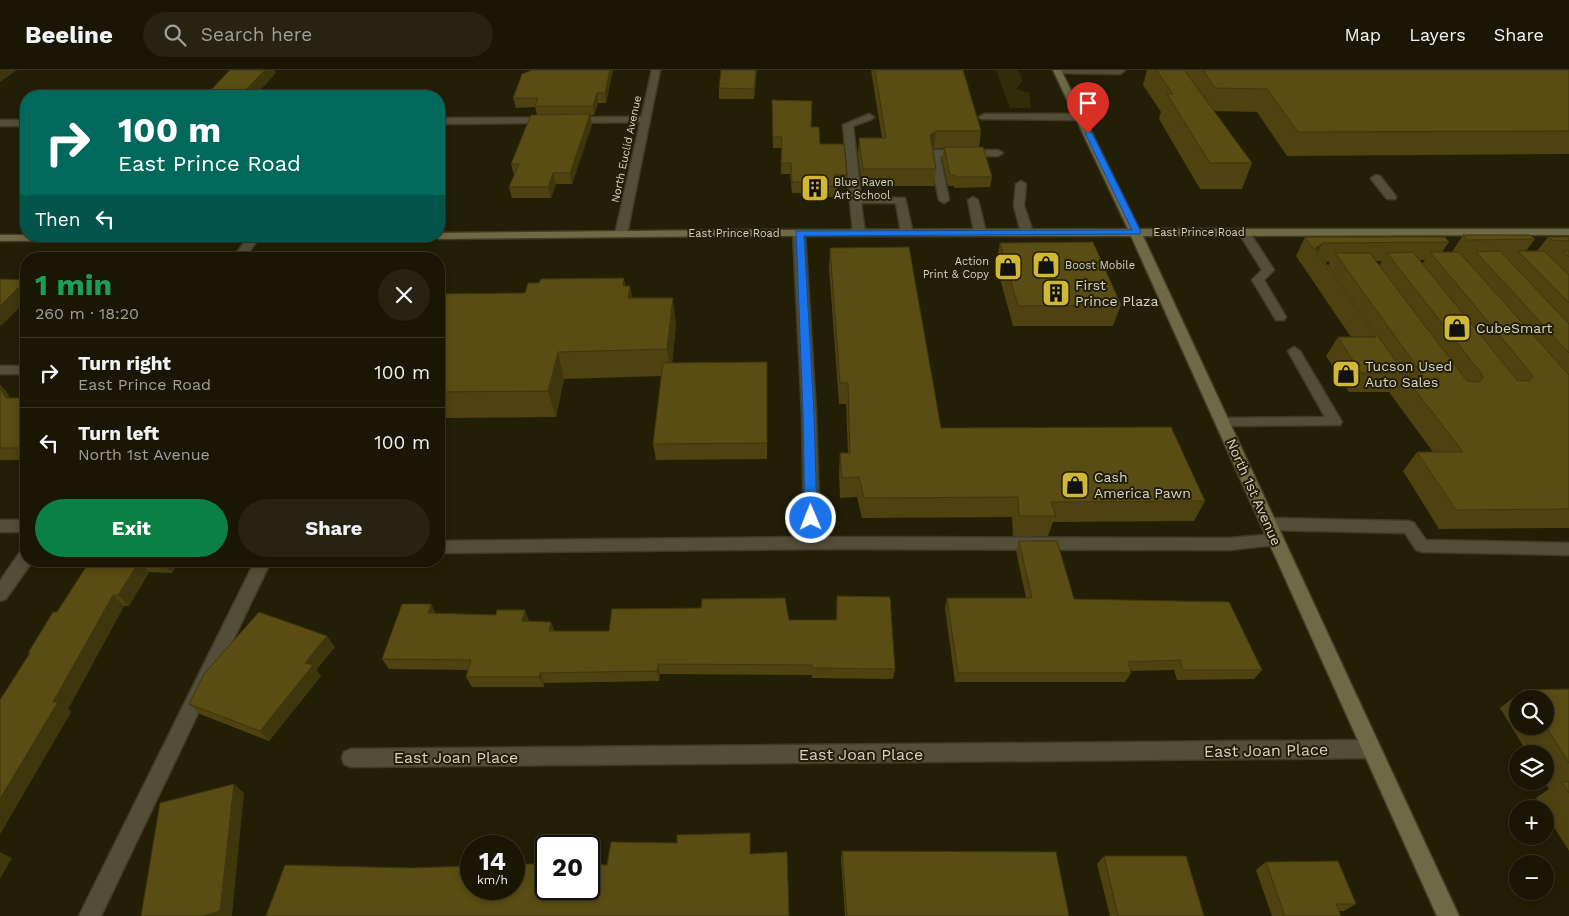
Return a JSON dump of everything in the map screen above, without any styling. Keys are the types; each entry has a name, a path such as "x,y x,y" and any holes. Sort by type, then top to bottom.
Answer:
{"main road":[{"name":"North 1st Avenue","path":"1057,70 1137,232 1370,749 1448,916"},
{"name":"East Prince Road","path":"445,236 980,232 1569,232"},
{"path":"0,238 20,238"}],"street":[{"name":"North Euclid Avenue","path":"621,234 656,70"},
{"path":"1057,70 1120,71"},
{"path":"859,233 848,125 869,117"},
{"path":"984,117 1080,117"},
{"path":"445,121 645,120"},
{"path":"0,123 20,123"},
{"path":"944,200 934,153 998,153"},
{"path":"1376,178 1391,197"},
{"path":"1021,184 1019,206 1027,232"},
{"path":"856,200 901,200 907,233"},
{"path":"973,200 980,232"},
{"path":"1244,232 1268,270 1258,280 1280,316"},
{"path":"1421,232 1433,246"},
{"path":"1502,232 1516,246"},
{"path":"799,233 809,413 812,543"},
{"path":"1223,423 1335,422 1294,351"},
{"path":"0,370 20,370"},
{"path":"1269,524 1409,527 1422,546 1569,549"},
{"path":"0,526 20,526"},
{"path":"445,547 812,543 1229,544 1276,540"},
{"path":"0,594 20,566"},
{"path":"90,916 260,567"},
{"name":"East Joan Place","path":"351,758 1370,749"}],"shaded area":[{"path":"996,70 1018,70 1023,81 1016,89 1029,93 1031,108 1010,108"}],"building":[{"path":"230,70 265,70 246,90 211,90"},
{"path":"532,70 610,70 605,93 597,93 593,106 535,106 538,98 513,98 522,74"},
{"path":"721,70 756,70 754,89 719,88"},
{"path":"875,70 963,70 981,131 936,131 930,135 936,169 863,169 859,138 886,138"},
{"path":"1156,70 1184,70 1252,163 1210,163 1167,94 1173,94"},
{"path":"1203,70 1569,70 1569,131 1298,132 1267,89 1215,88"},
{"path":"772,100 812,101 811,127 819,127 820,144 844,144 847,175 835,175 837,186 802,186 802,182 792,182 791,163 781,163 782,137 773,137"},
{"path":"590,114 570,173 553,173 548,187 509,187 519,164 511,164 531,115"},
{"path":"944,147 983,147 992,177 956,177 955,175 950,175"},
{"path":"1463,235 1530,235 1535,239 1467,240"},
{"path":"1305,237 1445,237 1449,242 1323,243 1315,248 1410,381 1420,381 1423,375 1335,253 1370,253 1467,381 1479,382 1483,378 1481,373 1387,253 1413,252 1517,380 1529,381 1533,377 1530,372 1430,252 1459,252 1569,375 1569,509 1456,510 1417,452 1463,452 1402,373 1361,373 1338,337 1376,337"},
{"path":"1548,237 1569,237 1569,241 1552,240"},
{"path":"1093,242 1121,305 1018,306 1000,243"},
{"path":"909,247 941,428 1171,427 1205,501 1051,502 1056,516 1019,516 1018,497 864,498 859,477 842,478 840,453 850,453 848,383 840,383 830,248"},
{"path":"1500,251 1569,324 1569,353 1476,252"},
{"path":"1518,251 1544,251 1569,275 1569,303"},
{"path":"1563,251 1569,251 1569,257"},
{"path":"624,278 623,286 630,286 628,298 673,298 667,349 558,352 548,391 445,392 445,294 525,293 528,283 539,283 541,279"},
{"path":"0,279 20,280 20,286 0,306"},
{"path":"767,362 767,443 653,444 663,363"},
{"path":"0,388 6,398 20,398 20,448 0,448"},
{"path":"1019,541 1057,541 1074,599 1229,602 1262,670 1183,670 1180,660 1128,662 1131,673 958,673 947,598 1032,598"},
{"path":"86,567 136,567 118,595 113,595 53,702 58,702 0,799 0,700 53,612 57,612"},
{"path":"837,596 890,597 895,669 812,668 812,665 658,664 657,671 540,673 539,677 466,677 471,660 382,659 402,604 431,604 428,613 496,615 497,610 525,610 522,621 551,622 549,631 609,631 612,609 701,608 702,599 785,598 789,620 837,620"},
{"path":"259,612 327,636 305,663 313,665 260,731 189,704 204,674"},
{"path":"1569,689 1569,763 1551,735 1554,735 1554,690 1523,690"},
{"path":"1562,782 1569,782 1569,793"},
{"path":"234,784 220,911 202,916 141,916 160,803"},
{"path":"750,833 750,854 787,852 789,916 266,916 285,865 410,868 460,866 460,900 525,900 525,864 535,864 535,900 600,900 600,865 607,865 611,842 677,843 677,835"},
{"path":"842,851 1056,852 1069,916 847,916"},
{"path":"1104,856 1186,856 1204,916 1118,916"},
{"path":"1338,861 1356,904 1336,904 1341,916 1285,916 1266,862"}],"place":[{"name":"Blue Raven Art School","path":"815,188"},
{"name":"Boost Mobile","path":"1046,265"},
{"name":"Action Print & Copy","path":"1008,267"},
{"name":"First Prince Plaza","path":"1056,293"},
{"name":"CubeSmart","path":"1457,328"},
{"name":"Tucson Used Auto Sales","path":"1346,374"},
{"name":"Cash America Pawn","path":"1075,485"}],"route":[{"path":"811,518 809,413 802,258 799,233 1137,232 1088,133"}]}
